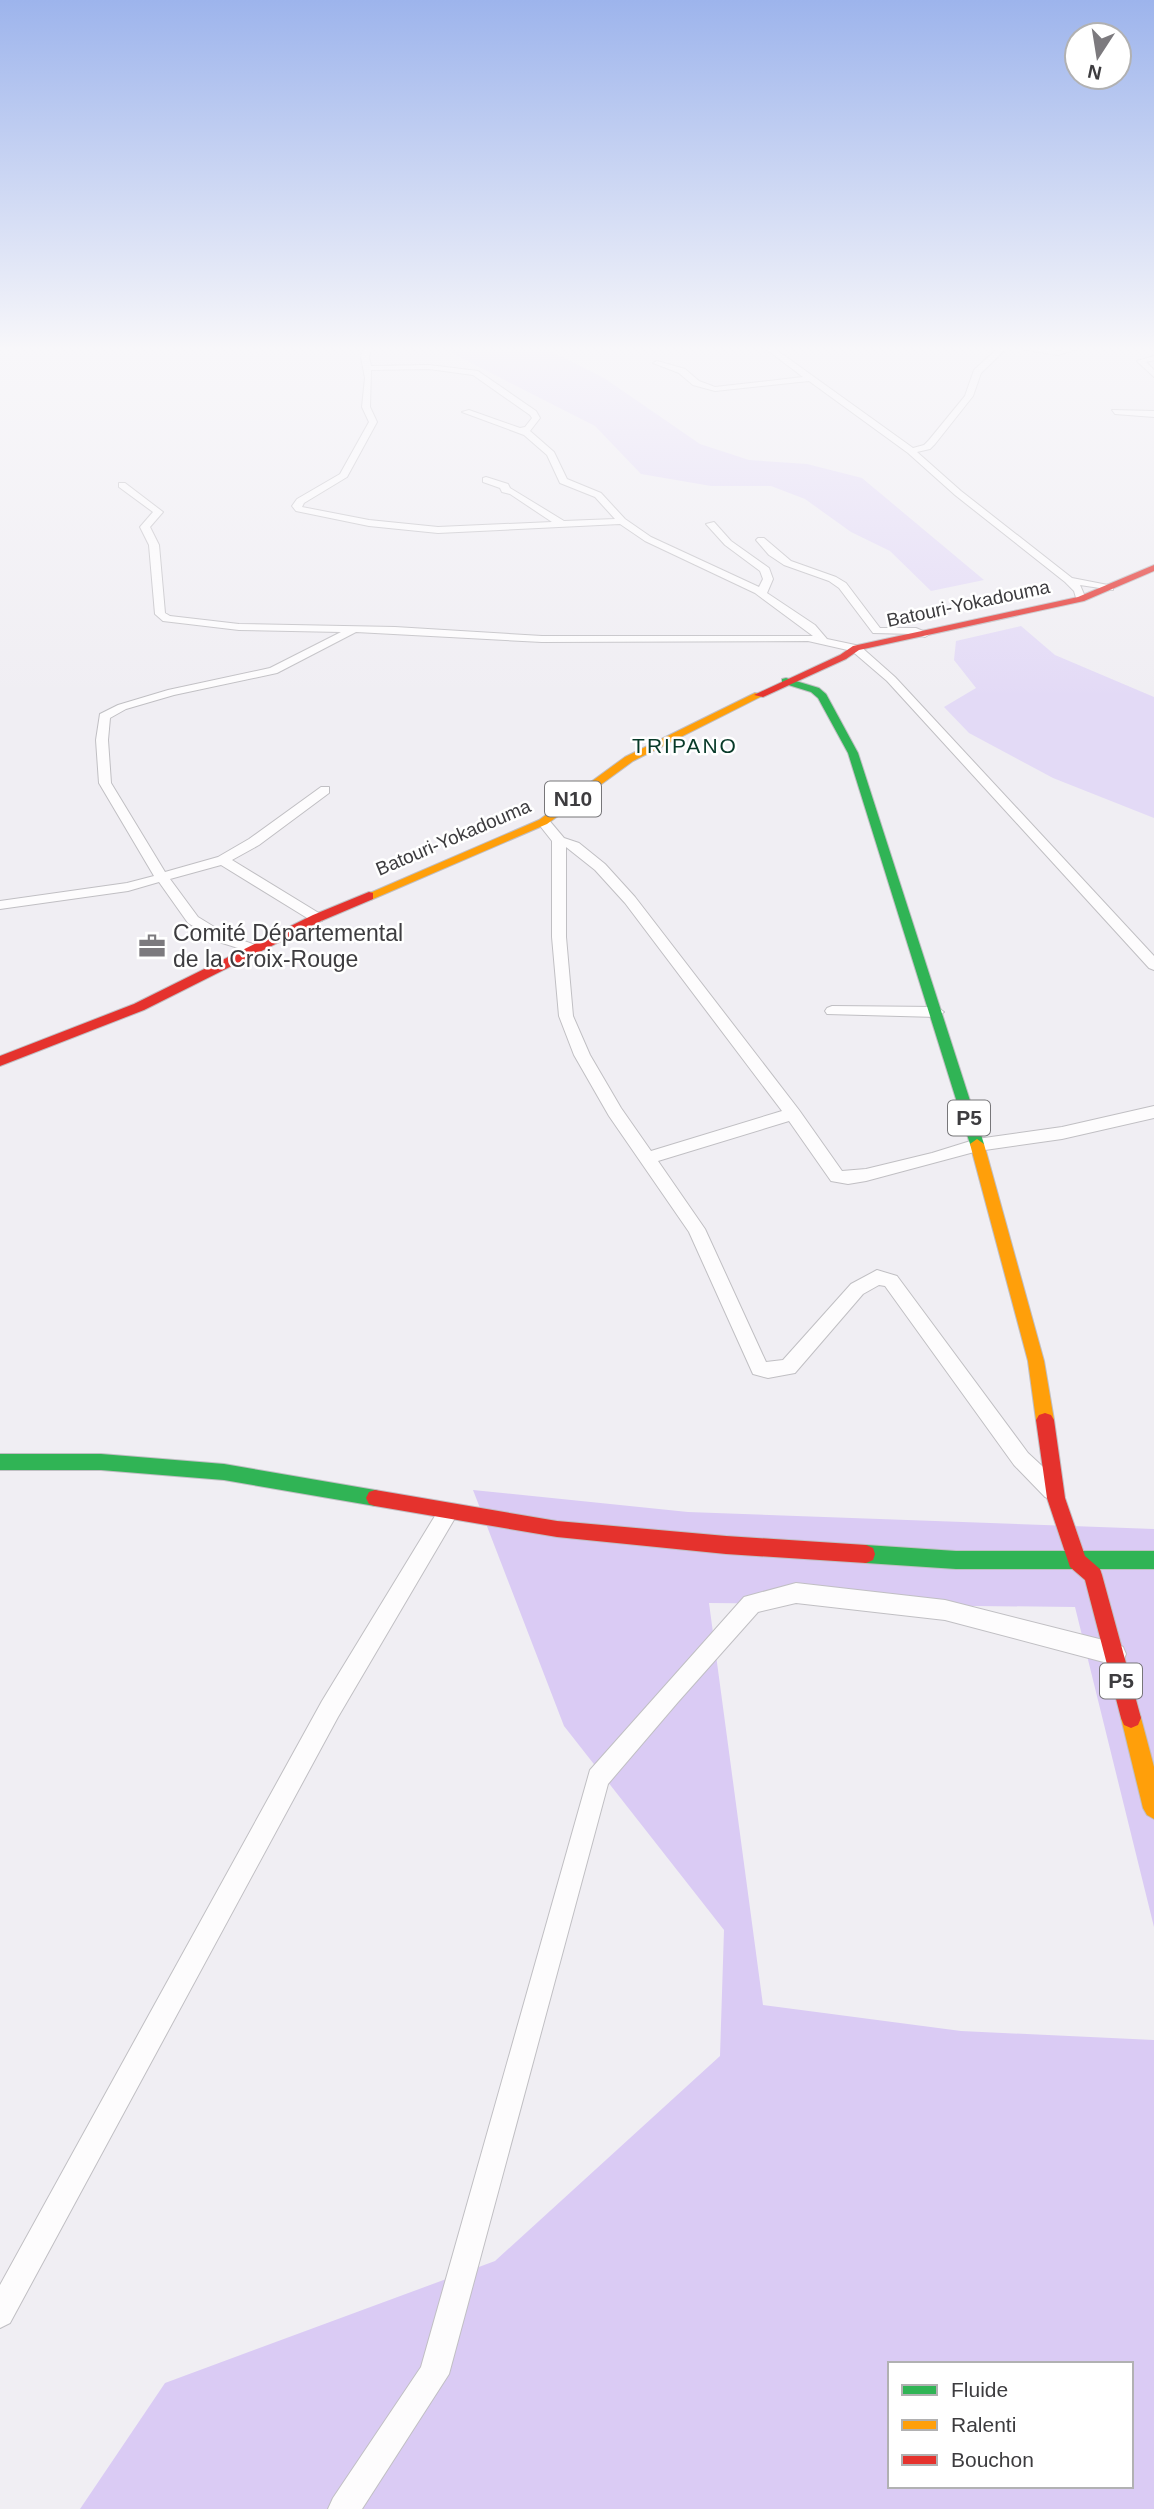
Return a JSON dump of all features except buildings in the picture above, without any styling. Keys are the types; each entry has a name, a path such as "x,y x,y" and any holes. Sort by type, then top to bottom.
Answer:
{"main road":[{"name":"Batouri-Yokadouma","path":"0,1061 128,1012 317,918 543,822 629,759 856,648 1081,599 1154,568"},
{"path":"786,681 815,690 821,667"},
{"name":"P5","path":"815,690 827,704 862,775 937,1012 977,1145 1036,1361 1056,1498 1077,1561 1093,1575 1154,1808"},
{"path":"0,1462 101,1462 224,1472 557,1529 739,1546 956,1560 1154,1560"}],"street":[{"path":"351,463 337,481 300,501 297,506 299,509 369,523 438,530 622,521"},
{"path":"555,463 563,481 598,495 622,521 648,539 754,588 811,627 823,641"},
{"path":"925,463 958,493 1069,580 1079,590 1081,599"},
{"path":"486,480 505,486 505,490 513,492 562,524"},
{"path":"122,485 158,512 146,525 145,530 153,545 163,617 239,627 542,639 732,636 823,641 856,648 891,679 1154,965"},
{"path":"711,524 728,543 765,570 768,579 761,594"},
{"path":"761,540 767,548 789,564 838,581 877,631 916,631 925,635"},
{"path":"1069,580 1109,588"},
{"path":"254,949 206,930 193,920 162,878 105,783 102,740 104,716 122,707 172,692 273,671 304,653 356,630"},
{"path":"0,905 106,891 223,860 254,842 325,790"},
{"path":"543,822 559,841 574,846 600,867 630,900 793,1114 834,1174 841,1179 933,1159 977,1145 1062,1132 1154,1112"},
{"path":"559,841 559,937 566,1016 582,1055 645,1159 696,1229 760,1368 768,1370 788,1367 857,1289 877,1277 891,1281 1021,1459 1048,1483 1056,1498"},
{"path":"223,860 317,918"},
{"path":"832,1011 937,1012"},
{"path":"645,1159 793,1114"},
{"path":"0,2314 263,1830 395,1595 448,1512"},
{"path":"344,2509 434,2374 598,1778 670,1694 752,1604 796,1593 945,1610 1115,1654"}],"shaded area":[{"path":"631,463 794,463 862,478 984,580 931,591 890,551 851,532 805,499 771,486 711,486 641,474"},
{"path":"1021,626 1055,655 1154,697 1154,818 1053,778 969,733 944,707 976,688 954,660 956,641"},
{"path":"473,1490 688,1512 1154,1529 1154,1927 1075,1607 709,1603 763,2005 961,2031 1154,2040 1154,2509 80,2509 165,2383 495,2261 720,2056 724,1930 564,1726"}],"traffic: fast":[{"path":"786,681 815,690 822,696 853,753 977,1144"},
{"path":"0,1462 101,1462 224,1472 375,1498"},
{"path":"866,1554 956,1560 1154,1560"}],"traffic: slow":[{"path":"369,896 543,822 629,759 759,695"},
{"path":"977,1144 1036,1361 1045,1420"},
{"path":"1131,1718 1154,1808"}],"traffic: jam":[{"path":"759,695 843,657 856,648 1081,599 1154,568"},
{"path":"0,1061 139,1007 317,918 369,896"},
{"path":"1045,1420 1056,1498 1077,1561 1093,1575 1131,1718"},
{"path":"375,1498 557,1529 726,1545 866,1554"}],"place":[{"name":"Comité Départemental de la Croix-Rouge","path":"152,946"}],"district":[{"name":"TRIPANO","path":"685,746"}]}
